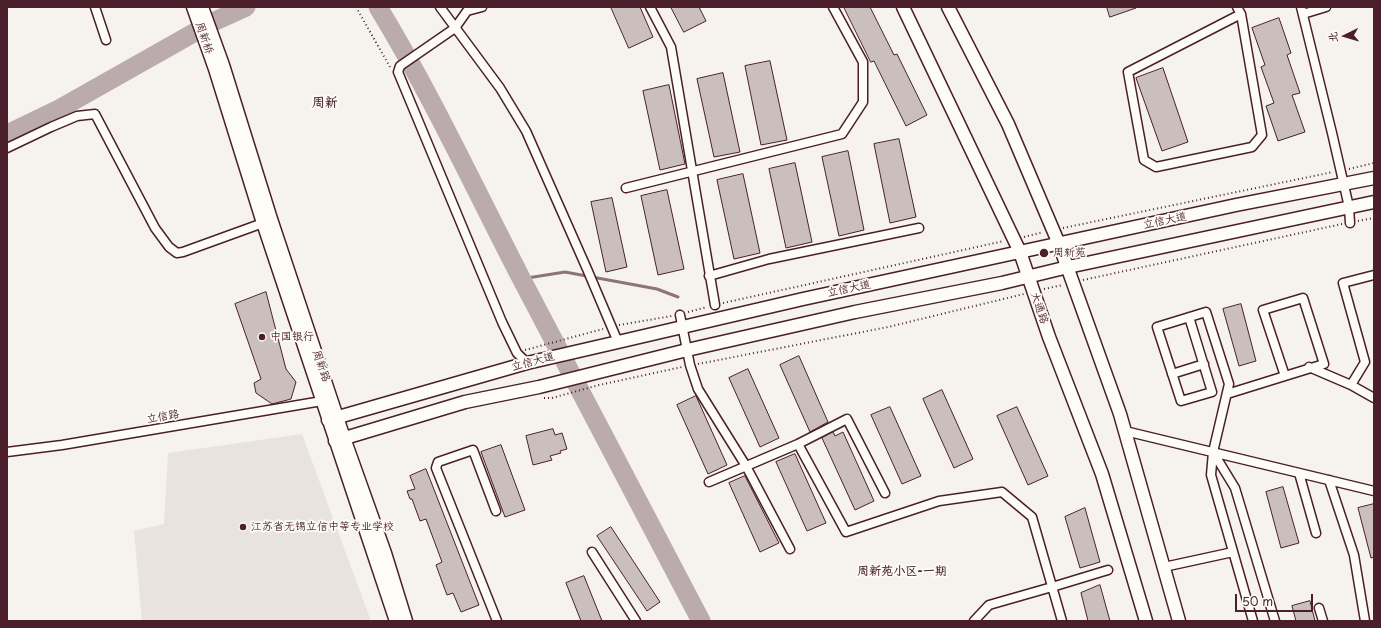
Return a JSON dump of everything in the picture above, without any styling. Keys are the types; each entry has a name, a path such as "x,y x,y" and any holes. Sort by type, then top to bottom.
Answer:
{"street":[{"path":"95,7 106,40"},
{"name":"周新桥","path":"193,7 219,67"},
{"name":"周新桥","path":"202,7 219,67"},
{"path":"440,7 500,88 526,131 618,342"},
{"path":"482,7 467,11 455,28 400,66 398,72 502,322 517,353 527,364"},
{"path":"650,7 670,46 715,305"},
{"path":"626,188 842,134 863,102 863,62 833,7"},
{"name":"大通路","path":"902,7 1020,252 1033,292 1102,474 1146,621"},
{"path":"948,7 1008,124 1060,244 1125,431 1179,621"},
{"path":"1326,7 1302,10 1341,170 1349,208 1350,223"},
{"path":"1239,11 1262,135 1252,147 1156,167 1144,160 1128,72 1239,11"},
{"name":"周新路","path":"219,67 262,223 322,401 333,419"},
{"name":"周新路","path":"219,67 271,219 396,621"},
{"path":"7,148 77,116 95,114 155,228 169,247 177,253 262,223"},
{"name":"立信大道","path":"333,419 582,350 803,299 1236,206 1374,178"},
{"path":"340,439 465,402 539,387 687,350 855,312 1002,283 1068,267 1374,202"},
{"path":"709,276 769,259 920,228"},
{"path":"1351,385 1365,362 1343,284 1374,274"},
{"path":"1227,394 1285,376 1309,367 1324,364 1303,298 1263,310 1285,376"},
{"path":"1189,317 1212,392 1180,401 1157,327 1189,317 1206,312 1229,384 1213,452 1211,475 1253,621"},
{"path":"680,315 690,366 698,389 746,466 790,548"},
{"path":"1172,374 1204,364"},
{"path":"1309,367 1351,385 1374,398"},
{"name":"立信路","path":"7,452 62,445 322,401"},
{"path":"709,482 798,444 847,420 884,493"},
{"path":"1125,431 1374,491"},
{"name":"周新路","path":"340,439 385,553 406,621"},
{"path":"798,444 846,532 939,501 1002,492 1032,517 1062,621"},
{"path":"496,511 473,450 438,462 436,468 497,621"},
{"path":"1213,452 1235,488 1275,621"},
{"path":"1299,473 1316,533"},
{"path":"1329,480 1354,555 1366,621"},
{"path":"592,552 636,621"},
{"path":"1164,567 1233,552"},
{"path":"974,621 989,605 1108,570"},
{"path":"1319,608 1323,621"}],"path":[{"path":"356,7 390,67 400,66"},
{"name":"立信大道","path":"531,347 612,327 680,315 715,305 1053,230 1374,163"},
{"path":"552,398 599,385 888,327 1073,282 1374,218"}],"shaded area":[{"name":"江苏省无锡立信中等专业学校","path":"302,434 371,621 142,621 134,531 164,524 168,453"}],"building":[{"path":"611,7 640,7 653,37 629,48"},
{"path":"671,7 699,7 706,21 684,32"},
{"path":"844,7 870,7 894,55 897,54 927,115 906,126 874,61 871,62"},
{"path":"1107,7 1136,7 1136,8 1110,17"},
{"path":"1279,18 1291,53 1287,55 1300,93 1292,95 1305,132 1278,141 1266,106 1274,103 1261,67 1265,65 1252,28"},
{"path":"770,61 787,140 761,145 745,66"},
{"path":"1163,68 1188,142 1162,151 1136,78"},
{"path":"723,73 740,152 714,157 697,79"},
{"path":"669,85 685,164 660,170 643,91"},
{"path":"899,139 916,217 890,223 874,144"},
{"path":"848,151 864,230 839,236 822,157"},
{"path":"795,163 812,242 786,248 769,169"},
{"path":"743,174 760,253 734,259 717,180"},
{"path":"667,190 684,269 658,275 641,196"},
{"path":"612,198 627,267 606,272 591,202"},
{"name":"中国银行","path":"266,292 286,369 296,382 291,399 272,404 256,393 254,383 261,379 235,304"},
{"path":"1241,304 1256,361 1239,366 1223,309"},
{"path":"799,356 828,422 810,432 780,365"},
{"path":"748,369 779,438 760,447 729,378"},
{"path":"942,390 973,459 954,468 923,399"},
{"path":"696,396 727,465 708,474 677,405"},
{"path":"890,407 921,476 902,484 871,415"},
{"path":"1017,407 1048,476 1028,485 997,416"},
{"path":"553,429 555,435 562,433 567,449 560,451 561,453 550,456 552,460 533,465 526,436"},
{"path":"833,432 835,436 843,432 874,501 855,510 822,438"},
{"path":"501,445 525,510 505,517 481,452"},
{"path":"795,454 826,523 807,531 776,462"},
{"path":"426,469 479,605 461,612 453,593 447,595 436,565 442,562 426,519 420,521 412,499 410,499 407,491 415,489 410,476"},
{"path":"745,476 779,543 760,552 729,483"},
{"path":"1283,487 1299,543 1281,548 1266,492"},
{"path":"1374,504 1374,557 1371,558 1358,508"},
{"path":"1085,508 1100,562 1080,568 1065,517"},
{"path":"611,527 660,602 647,611 597,536"},
{"path":"584,576 602,621 581,621 566,583"},
{"path":"1100,585 1110,621 1088,621 1081,593"},
{"path":"1310,601 1315,621 1296,621 1292,606"}],"waterway":[{"path":"7,134 59,109 213,22 246,7"},
{"path":"378,7 434,107 521,278 701,621"},
{"path":"521,279 565,272 657,289 678,297"}],"place":[{"name":"周新苑","path":"1044,253"},
{"name":"中国银行","path":"262,337"},
{"name":"江苏省无锡立信中等专业学校","path":"243,527"}],"district":[{"name":"周新","path":"325,103"},
{"name":"周新苑小区-一期","path":"902,572"}]}
